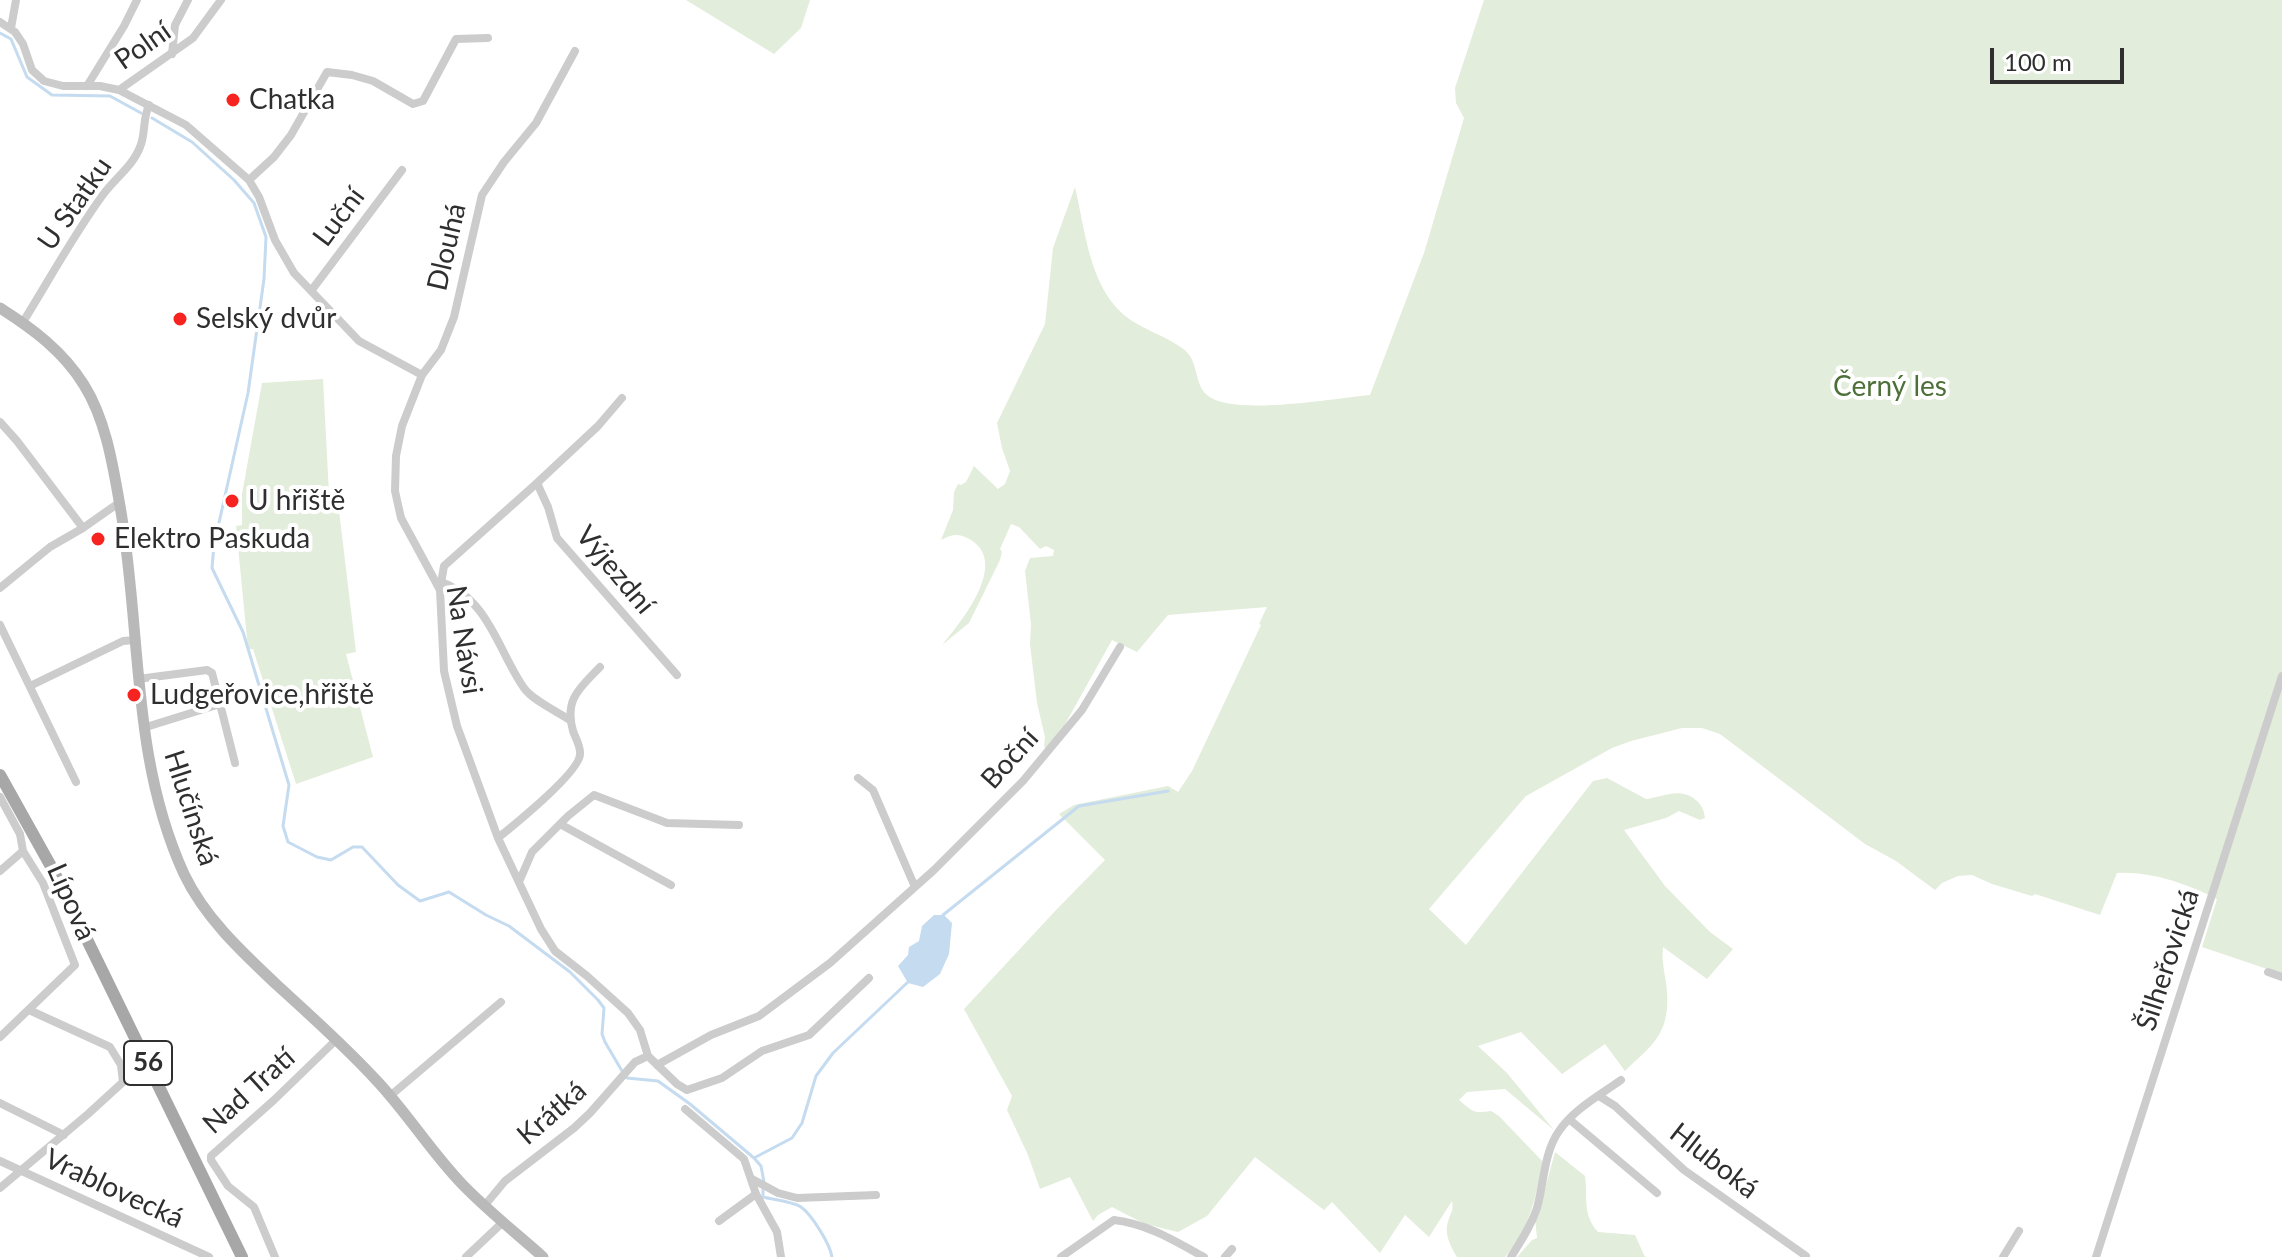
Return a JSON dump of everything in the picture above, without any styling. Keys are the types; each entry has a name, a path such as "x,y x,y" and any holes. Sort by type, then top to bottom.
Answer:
{"main road":[{"name":"56","path":"0,775 53,870 242,1257"}],"street":[{"path":"11,28 16,0"},
{"path":"87,86 137,0"},
{"path":"172,54 175,25 188,0"},
{"name":"Polní","path":"119,90 193,38 221,0"},
{"path":"0,22 11,28 23,44 32,70 44,81 63,86 119,90 186,125 249,180 259,197 275,240 294,273 359,341 422,375"},
{"path":"249,180 274,157 291,135 327,72 373,81 413,104 423,101 456,39 488,38"},
{"name":"Dlouhá","path":"422,375 441,350 454,317 482,195 536,123 575,51"},
{"name":"U Statku","path":"23,322 91,211 140,147 143,119 149,105"},
{"name":"Luční","path":"311,291 402,170"},
{"name":"Hlučínská","path":"0,308 53,347 75,372 86,388 102,428 120,502 128,560 143,728 164,820 192,888 234,944 336,1040 390,1096 447,1168 543,1257"},
{"name":"Na Návsi","path":"422,375 398,439 394,472 401,518 441,586 444,671 457,726 498,838 541,929 555,951 628,1013 640,1030 648,1056 687,1090 722,1078 762,1051 809,1035 869,978"},
{"path":"570,720 525,691 494,629 480,611 456,588 441,586 444,566 598,426 622,398"},
{"path":"0,422 83,528"},
{"name":"Výjezdní","path":"537,483 557,538 677,675"},
{"path":"0,588 50,547 120,502"},
{"path":"0,572 8,581"},
{"path":"0,625 76,782"},
{"path":"30,686 123,641 135,640"},
{"name":"Boční","path":"657,1065 711,1035 759,1016 830,963 915,887 1023,781 1082,710 1120,647"},
{"path":"498,838 550,793 577,764 581,754 570,720 570,706 574,696 600,667"},
{"path":"138,679 210,671 235,763"},
{"name":"Šilheřovická","path":"2096,1257 2282,676"},
{"path":"143,728 220,704"},
{"path":"858,778 873,790 915,887"},
{"path":"873,790 883,782"},
{"path":"519,882 532,852 594,795 667,823 739,825"},
{"name":"Lípová","path":"0,797 20,834 23,851 43,883 75,965 0,1037"},
{"path":"560,824 671,885"},
{"name":"Lípová","path":"0,871 23,851"},
{"path":"2268,972 2282,977"},
{"path":"390,1096 501,1002"},
{"path":"0,1188 123,1082 121,1065 110,1047 29,1010"},
{"name":"Nad Tratí","path":"275,1257 254,1207 225,1182 211,1156 336,1040"},
{"name":"Krátká","path":"485,1205 505,1181 574,1128 635,1062 648,1056"},
{"path":"1511,1257 1537,1209 1546,1163 1557,1132 1569,1119 1621,1080"},
{"name":"Hluboká","path":"1599,1096 1615,1106 1684,1170 1806,1256"},
{"path":"0,1103 64,1135"},
{"path":"685,1109 744,1159 759,1182 778,1193 797,1198 876,1195"},
{"name":"Hluboká","path":"1569,1119 1657,1193"},
{"name":"Vrablovecká","path":"0,1161 203,1256"},
{"path":"719,1221 756,1194 759,1182"},
{"path":"756,1194 777,1232 781,1257"},
{"path":"1061,1257 1114,1220 1133,1222 1204,1257"},
{"path":"466,1257 503,1222"},
{"path":"2003,1257 2019,1231"}],"green space":[{"path":"686,0 810,0 801,28 774,54"},
{"name":"Černý les","path":"1484,0 2282,0 2282,974 2202,947 2217,899 2156,876 2117,873 2100,915 1992,884 1972,875 1958,876 1935,890 1896,861 1865,844 1720,734 1702,728 1682,728 1612,748 1526,796 1429,909 1466,945 1593,781 1607,778 1646,799 1685,794 1697,801 1703,810 1705,818 1700,820 1679,811 1624,830 1665,886 1710,932 1733,949 1707,979 1663,947 1666,1018 1658,1037 1644,1053 1625,1071 1605,1044 1562,1074 1521,1032 1478,1046 1507,1073 1554,1130 1505,1089 1467,1092 1459,1100 1473,1111 1491,1111 1499,1116 1543,1162 1526,1224 1505,1257 1457,1257 1447,1231 1452,1201 1429,1237 1405,1215 1380,1253 1332,1202 1324,1210 1255,1157 1207,1216 1178,1232 1145,1224 1112,1207 1093,1221 1070,1177 1040,1189 1007,1110 1012,1096 964,1009 1105,860 1059,814 1074,805 1168,786 1178,792 1192,771 1267,607 1168,615 1137,652 1112,640 1049,753 1044,746 1045,737 1037,703 1025,571 1030,558 1053,556 1054,550 1046,546 1040,549 1019,527 1011,524 1000,549 1000,560 969,623 942,645 970,608 984,578 985,563 981,550 971,540 956,535 941,540 953,510 954,492 958,484 966,482 974,466 998,489 1005,484 1010,471 997,423 1045,324 1053,248 1075,187 1090,256 1112,303 1124,315 1188,353 1207,395 1238,405 1261,405 1370,395 1424,253 1464,118 1456,103 1455,88"},
{"path":"323,379 329,494 337,494 356,652 346,654 373,757 296,784 253,649 248,649 236,526 242,525 242,494 262,383"},
{"path":"1555,1152 1585,1176 1588,1212 1598,1232 1635,1235 1645,1257 1517,1257 1537,1238 1535,1218"}],"water":[{"path":"934,915 944,915 952,923 949,954 940,974 923,987 908,983 898,966 908,955 909,947 919,941 922,926"}],"waterway":[{"path":"0,33 11,39 27,77 52,95 110,96 141,113"},
{"path":"152,118 192,142 234,180 254,203 266,237 264,279 248,393 214,545 212,568 243,632 289,785 283,826 288,842 317,857 331,860 353,847 362,847 398,885 420,901 449,892 509,926 570,972 598,1000 604,1008 602,1034 622,1071"},
{"path":"943,915 1079,806 1168,791"},
{"path":"754,1158 792,1138 802,1123 816,1076 833,1053 908,982"},
{"path":"627,1078 658,1081 690,1104 754,1158 761,1166 764,1182"},
{"path":"763,1189 763,1197 801,1207 815,1223 832,1257"}],"place":[{"name":"Chatka","path":"233,100"},
{"name":"Selský dvůr","path":"180,319"},
{"name":"U hřiště","path":"232,501"},
{"name":"Elektro Paskuda","path":"98,539"},
{"name":"Ludgeřovice,hřiště","path":"134,695"}]}
